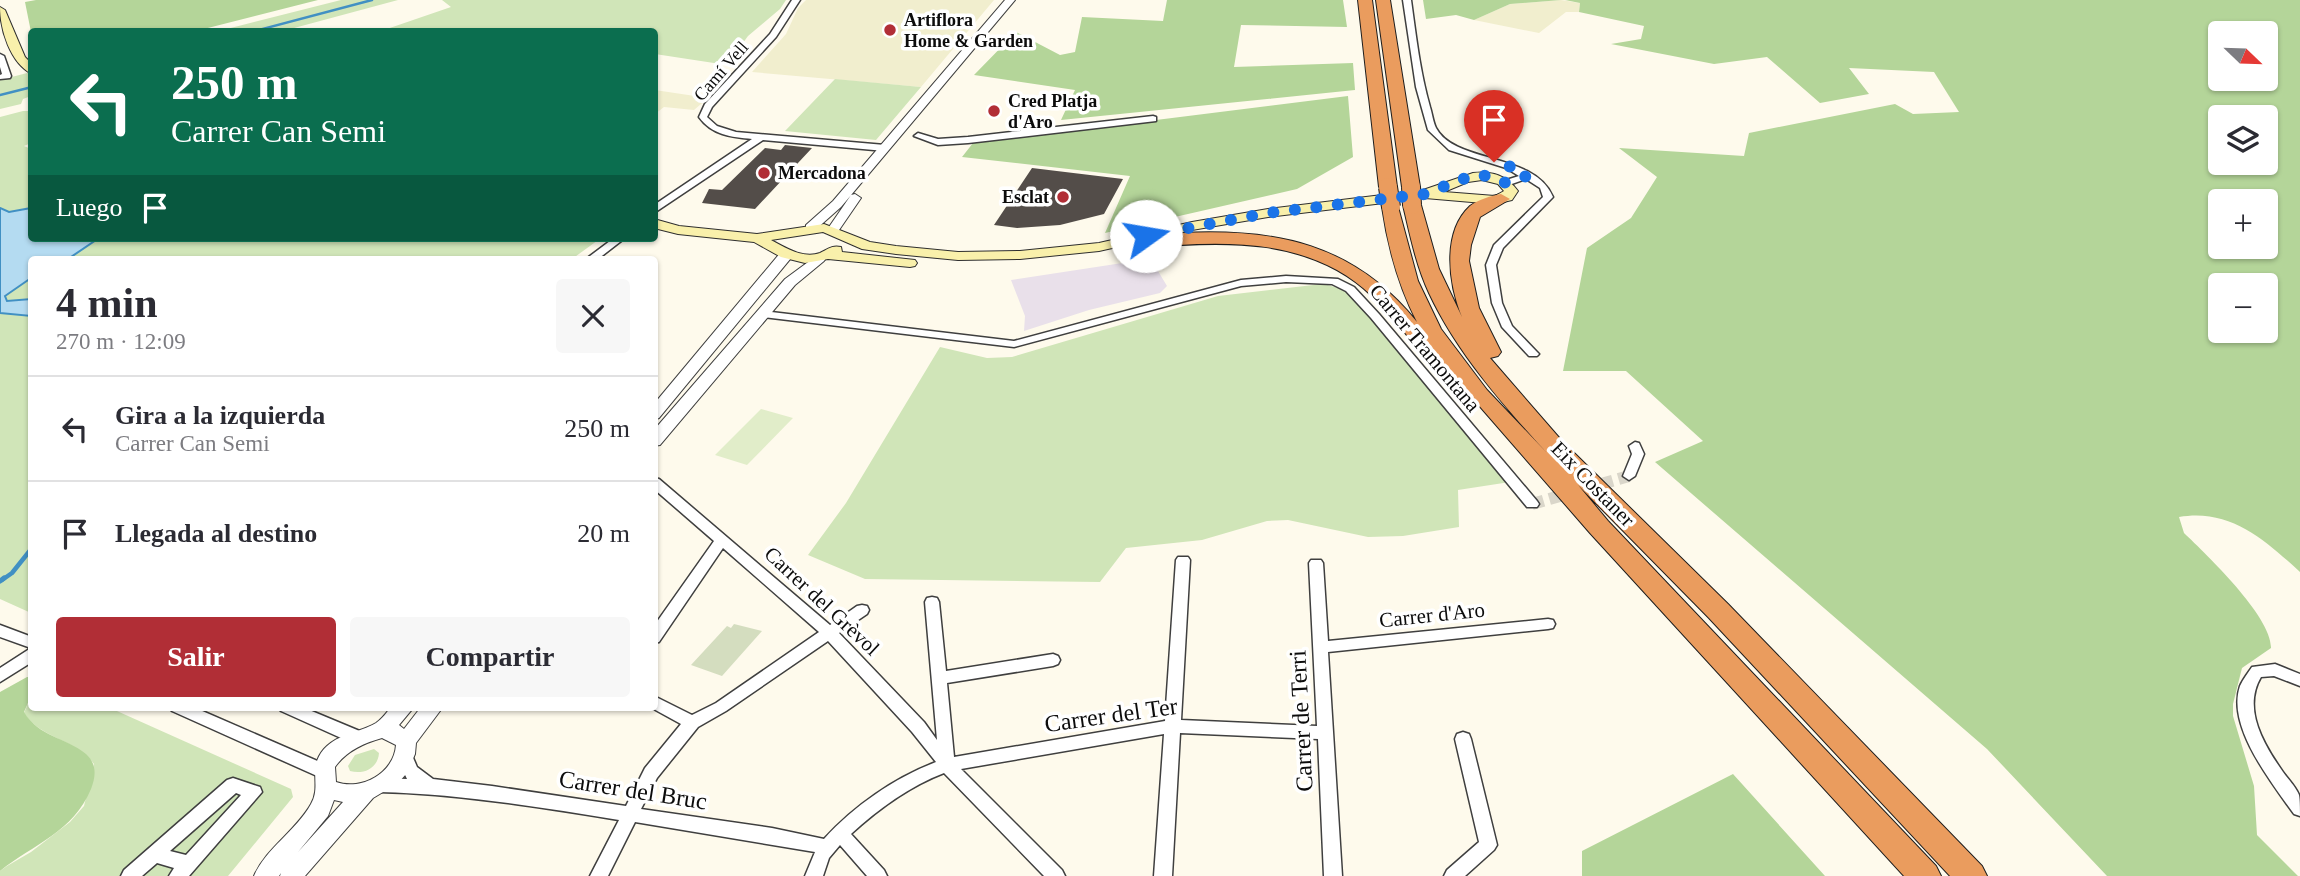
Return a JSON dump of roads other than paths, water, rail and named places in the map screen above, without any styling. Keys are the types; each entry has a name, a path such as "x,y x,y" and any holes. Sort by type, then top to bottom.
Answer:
{"highway":[{"name":"Eix Costaner","path":"1365,0 1405,196 1444,303 1486,368 1520,408 1682,573 1971,876"},
{"name":"Eix Costaner","path":"1382,0 1405,196 1398,245 1408,280 1432,330 1467,381 1494,414 1557,476 1599,527 1925,876"},
{"path":"1504,191 1471,217 1460,247 1463,293 1478,332 1516,388 1568,447 1667,548 1682,573"},
{"path":"1143,242 1221,237 1267,241 1304,249 1339,264 1368,282 1515,447 1599,527"}],"main road":[{"path":"0,13 20,58 28,67"},
{"path":"658,231 678,230 757,238 810,228 837,233 867,246 896,250 958,256 1020,256 1099,247 1192,226 1268,213 1405,196 1482,175 1504,191"},
{"path":"1460,180 1457,185 1459,190 1474,199"},
{"path":"1405,196 1474,199 1504,191"},
{"path":"658,222 678,230"},
{"path":"757,238 800,259 823,257 1002,267 1084,256 1143,242 1192,226"},
{"path":"784,253 782,242 794,232"},
{"path":"823,257 840,246 837,233"}],"street":[{"name":"Camí Vell","path":"761,137 730,134 707,124 703,117 714,99 773,35 796,0"},
{"path":"810,228 838,204 1010,0"},
{"path":"837,233 847,207 1020,0"},
{"path":"1406,0 1420,87 1432,130 1452,148 1509,166 1527,176 1544,187 1548,197 1498,247 1492,265 1497,303 1507,327 1533,354"},
{"path":"0,56 3,76"},
{"path":"918,136 938,142 968,141 1153,119"},
{"path":"658,208 761,137 885,148"},
{"path":"1504,191 1527,176"},
{"path":"658,215 665,204"},
{"path":"595,256 612,242"},
{"path":"658,410 784,253"},
{"path":"658,436 790,282 823,257"},
{"name":"Carrer Tramontana","path":"763,314 1014,344 1241,283 1286,279 1335,281 1350,289 1375,316 1532,504"},
{"path":"1629,475 1638,454 1635,446"},
{"name":"Carrer del Grèvol","path":"658,485 829,632 918,727 947,765 1056,876"},
{"path":"658,632 722,539"},
{"path":"1163,876 1183,560"},
{"name":"Carrer de Terri","path":"1316,563 1332,876"},
{"path":"932,602 947,765"},
{"path":"599,876 651,774 692,722 721,707 862,610"},
{"name":"Carrer d'Aro","path":"1320,647 1548,624"},
{"path":"0,631 28,642"},
{"path":"0,676 28,657"},
{"path":"940,678 1053,660"},
{"path":"2300,680 2275,670 2257,671 2247,681 2243,702 2247,722 2266,758 2300,809"},
{"path":"658,704 692,722"},
{"path":"185,711 325,779 343,794 373,788"},
{"path":"295,711 356,737"},
{"path":"382,730 400,711"},
{"path":"291,876 373,788 399,768 405,750 430,711"},
{"name":"Carrer del Ter","path":"827,847 925,772 947,765 1173,726 1325,733"},
{"path":"265,876 320,808 325,779 335,752 356,737 382,730 393,731 405,750 406,767 413,776 431,786"},
{"path":"1453,876 1488,845 1463,739"},
{"path":"130,876 233,785 254,792 184,870 154,855"},
{"name":"Carrer del Bruc","path":"373,788 431,786 827,847"},
{"path":"841,834 878,876"},
{"path":"814,876 827,847"}],"water":[{"path":"0,208 9,212 28,209 28,242 93,242 72,256 28,256 28,280 5,296 7,301 28,299 28,316 0,313"}],"waterway":[{"path":"266,28 372,0"},
{"path":"0,95 28,88"},
{"path":"2,580 12,573 28,553"},
{"path":"0,581 4,578"}],"tunnel":[{"path":"1532,504 1629,476"}],"place":[{"name":"Artiflora Home & Garden","path":"890,30"},
{"name":"Cred Platja d'Aro","path":"994,111"},
{"name":"Mercadona","path":"764,173"},
{"name":"Esclat","path":"1063,197"}]}
